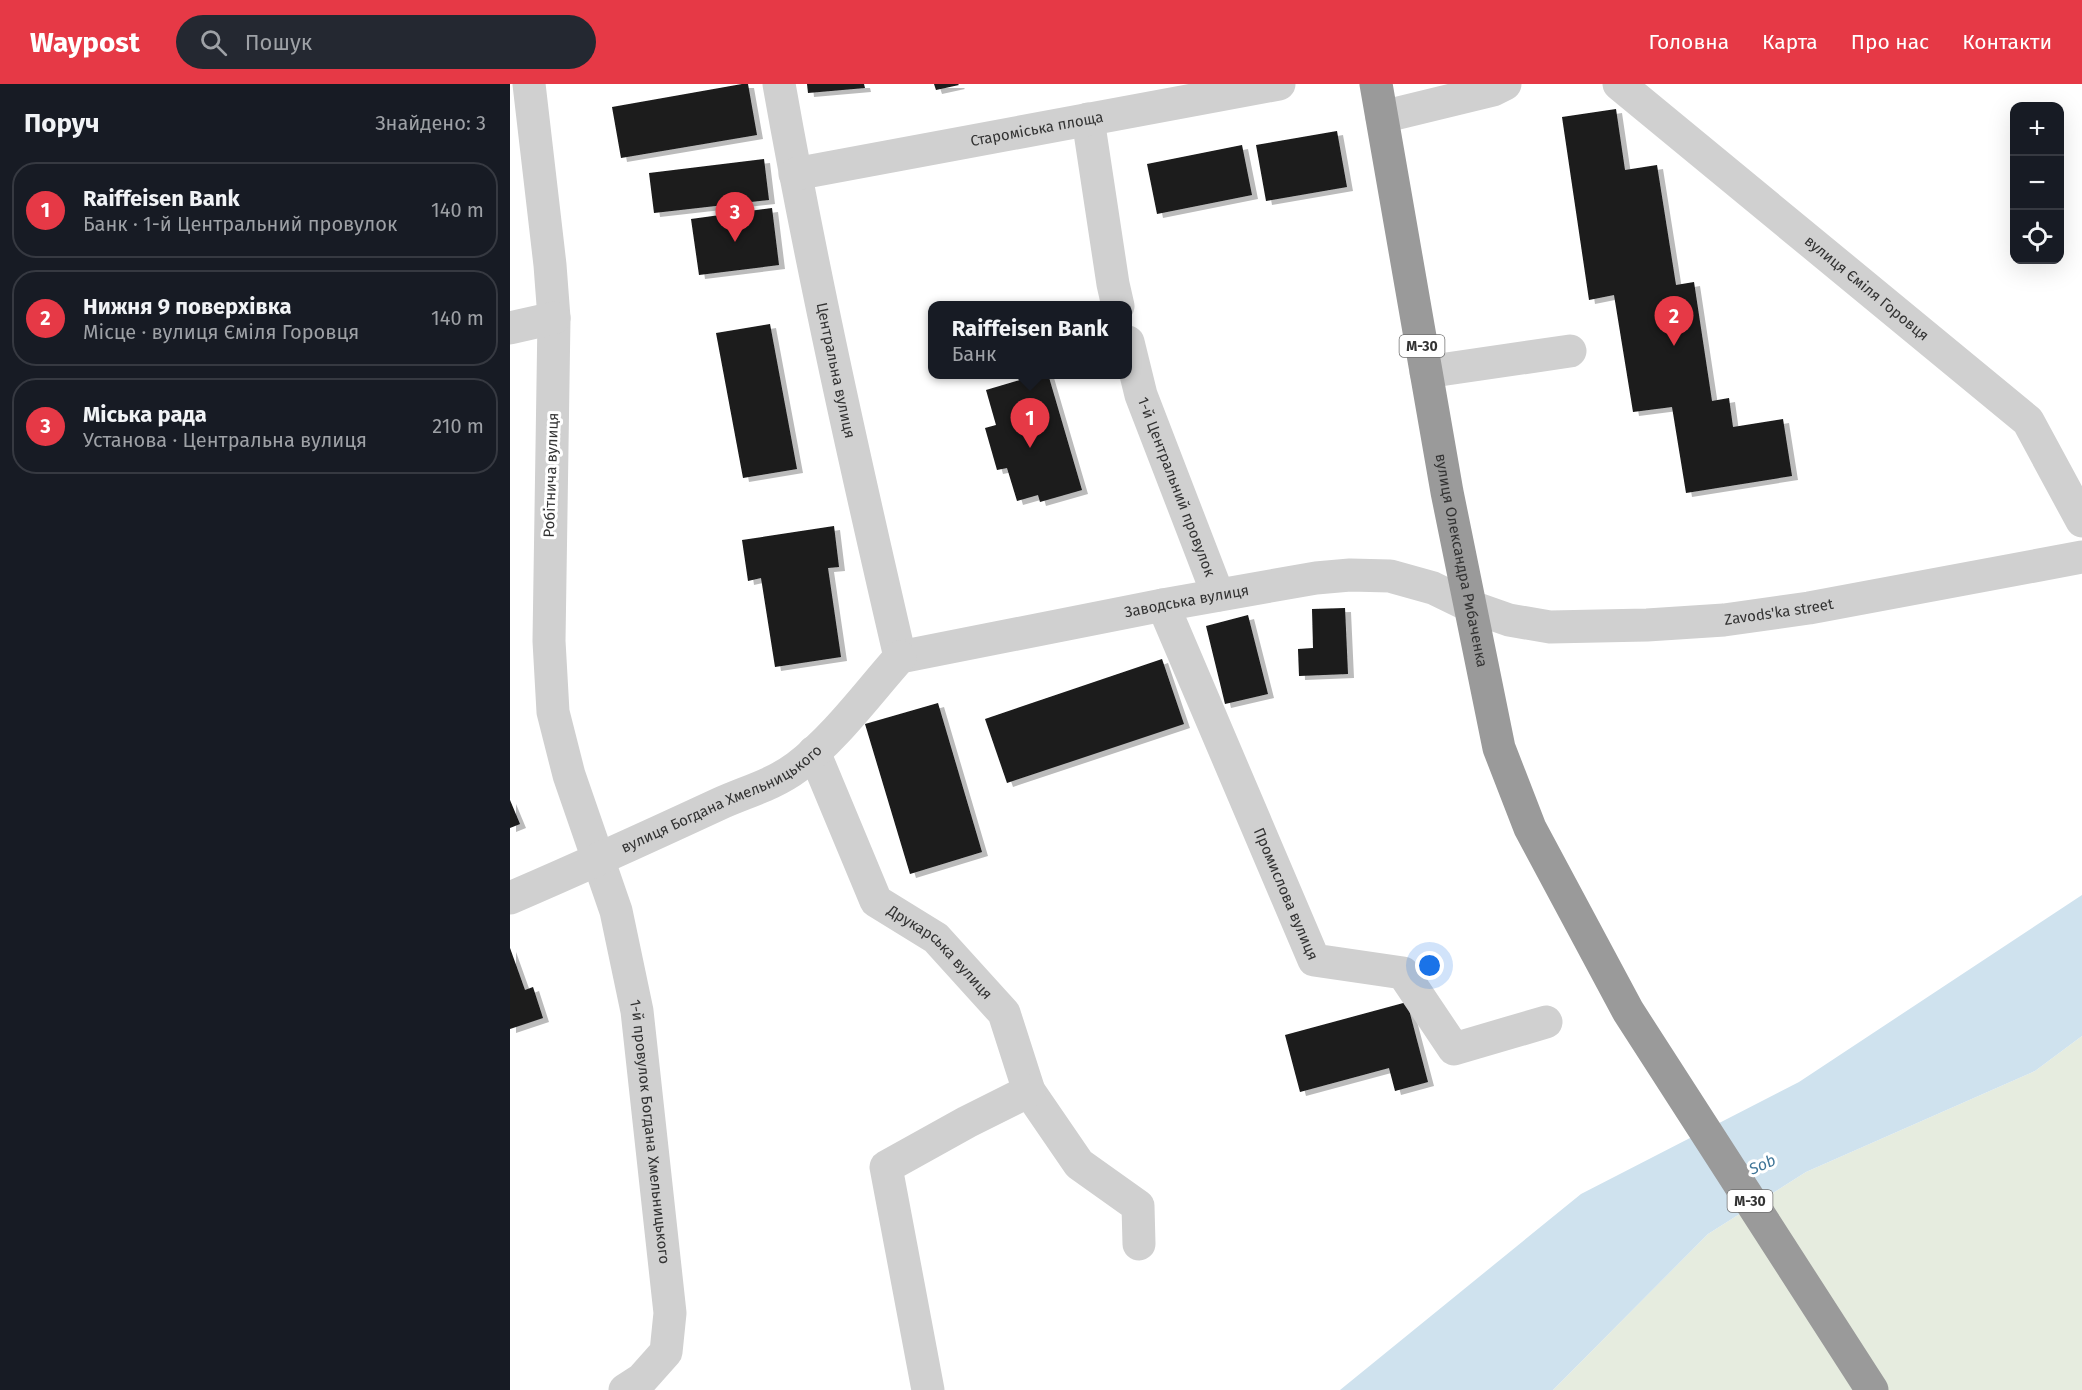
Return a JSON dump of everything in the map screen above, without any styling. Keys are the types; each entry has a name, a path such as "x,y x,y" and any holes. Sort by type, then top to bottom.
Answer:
{"highway":[{"name":"вулиця Олександра Рибаченка","path":"1376,84 1447,492 1499,748 1526,818 1628,1011 1872,1390"}],"street":[{"name":"Центральна вулиця","path":"779,84 795,174 900,657"},
{"name":"Староміська площа","path":"795,174 1279,84"},
{"path":"1382,117 1493,90 1505,84"},
{"name":"вулиця Єміля Горовця","path":"1619,84 2028,421 2082,521"},
{"name":"Робітнича вулиця","path":"524,100 550,265 554,318 549,672 560,744 579,808 599,860"},
{"path":"1088,119 1117,301"},
{"path":"510,328 554,318"},
{"path":"1426,372 1570,351"},
{"name":"1-й Центральний провулок","path":"1132,358 1141,395 1218,595"},
{"name":"Zavods'ka street","path":"1472,607 1509,620 1550,627 1647,626 1724,620 1809,608 2082,557"},
{"name":"Заводська вулиця","path":"900,657 1163,605 1316,578 1350,575 1390,576 1433,588 1472,607"},
{"name":"Промислова вулиця","path":"1163,605 1314,960 1403,973 1454,1049 1546,1022"},
{"name":"вулиця Богдана Хмельницького","path":"510,898 599,860 730,799 769,785 792,771 814,752 900,657"},
{"name":"Друкарська вулиця","path":"814,752 876,901 936,939 1004,1013 1029,1091 1079,1164 1138,1206 1139,1244"},
{"name":"1-й провулок Богдана Хмельницького","path":"599,860 616,911 637,1011 670,1313 666,1352 642,1379 626,1390"},
{"path":"928,1390 886,1167 1029,1091"}],"shaded area":[{"path":"2082,1036 2082,1390 1553,1390 1708,1234 1806,1172 2035,1071"}],"water":[{"name":"Sob","path":"2082,895 2082,1036 2035,1071 1806,1172 1708,1234 1553,1390 1340,1390 1581,1194 1799,1082"}],"building":[{"path":"748,84 757,135 621,158 612,107"},
{"path":"807,84 864,84 865,88 808,93"},
{"path":"934,84 958,84 959,85 936,90"},
{"path":"1616,109 1625,170 1657,165 1676,285 1694,282 1712,401 1729,398 1733,427 1783,419 1792,476 1686,493 1672,407 1633,412 1614,295 1589,300 1562,117"},
{"path":"1337,131 1347,187 1266,201 1256,145"},
{"path":"1242,145 1252,195 1157,214 1147,164"},
{"path":"764,159 769,200 654,213 649,173"},
{"path":"772,208 779,265 699,275 691,219"},
{"path":"770,324 797,469 743,478 716,333"},
{"path":"1023,379 1049,379 1082,490 1040,502 1038,495 1017,501 1007,468 997,470 985,428 996,425 986,390"},
{"path":"834,526 839,567 828,568 841,657 775,667 761,578 748,581 742,540"},
{"path":"1345,608 1348,674 1299,676 1298,649 1313,648 1312,609"},
{"path":"1248,615 1268,694 1225,704 1206,626"},
{"path":"1162,659 1184,724 1007,783 985,719"},
{"path":"938,703 982,852 910,874 865,724"},
{"path":"510,800 520,824 510,828"},
{"path":"510,948 525,990 533,987 543,1018 510,1029"},
{"path":"1407,1002 1428,1082 1395,1091 1389,1068 1300,1092 1285,1035"}],"place":[{"name":"Міська рада","path":"735,242"},
{"name":"Нижня 9 поверхівка","path":"1674,346"},
{"name":"Raiffeisen Bank","path":"1030,448"}]}
